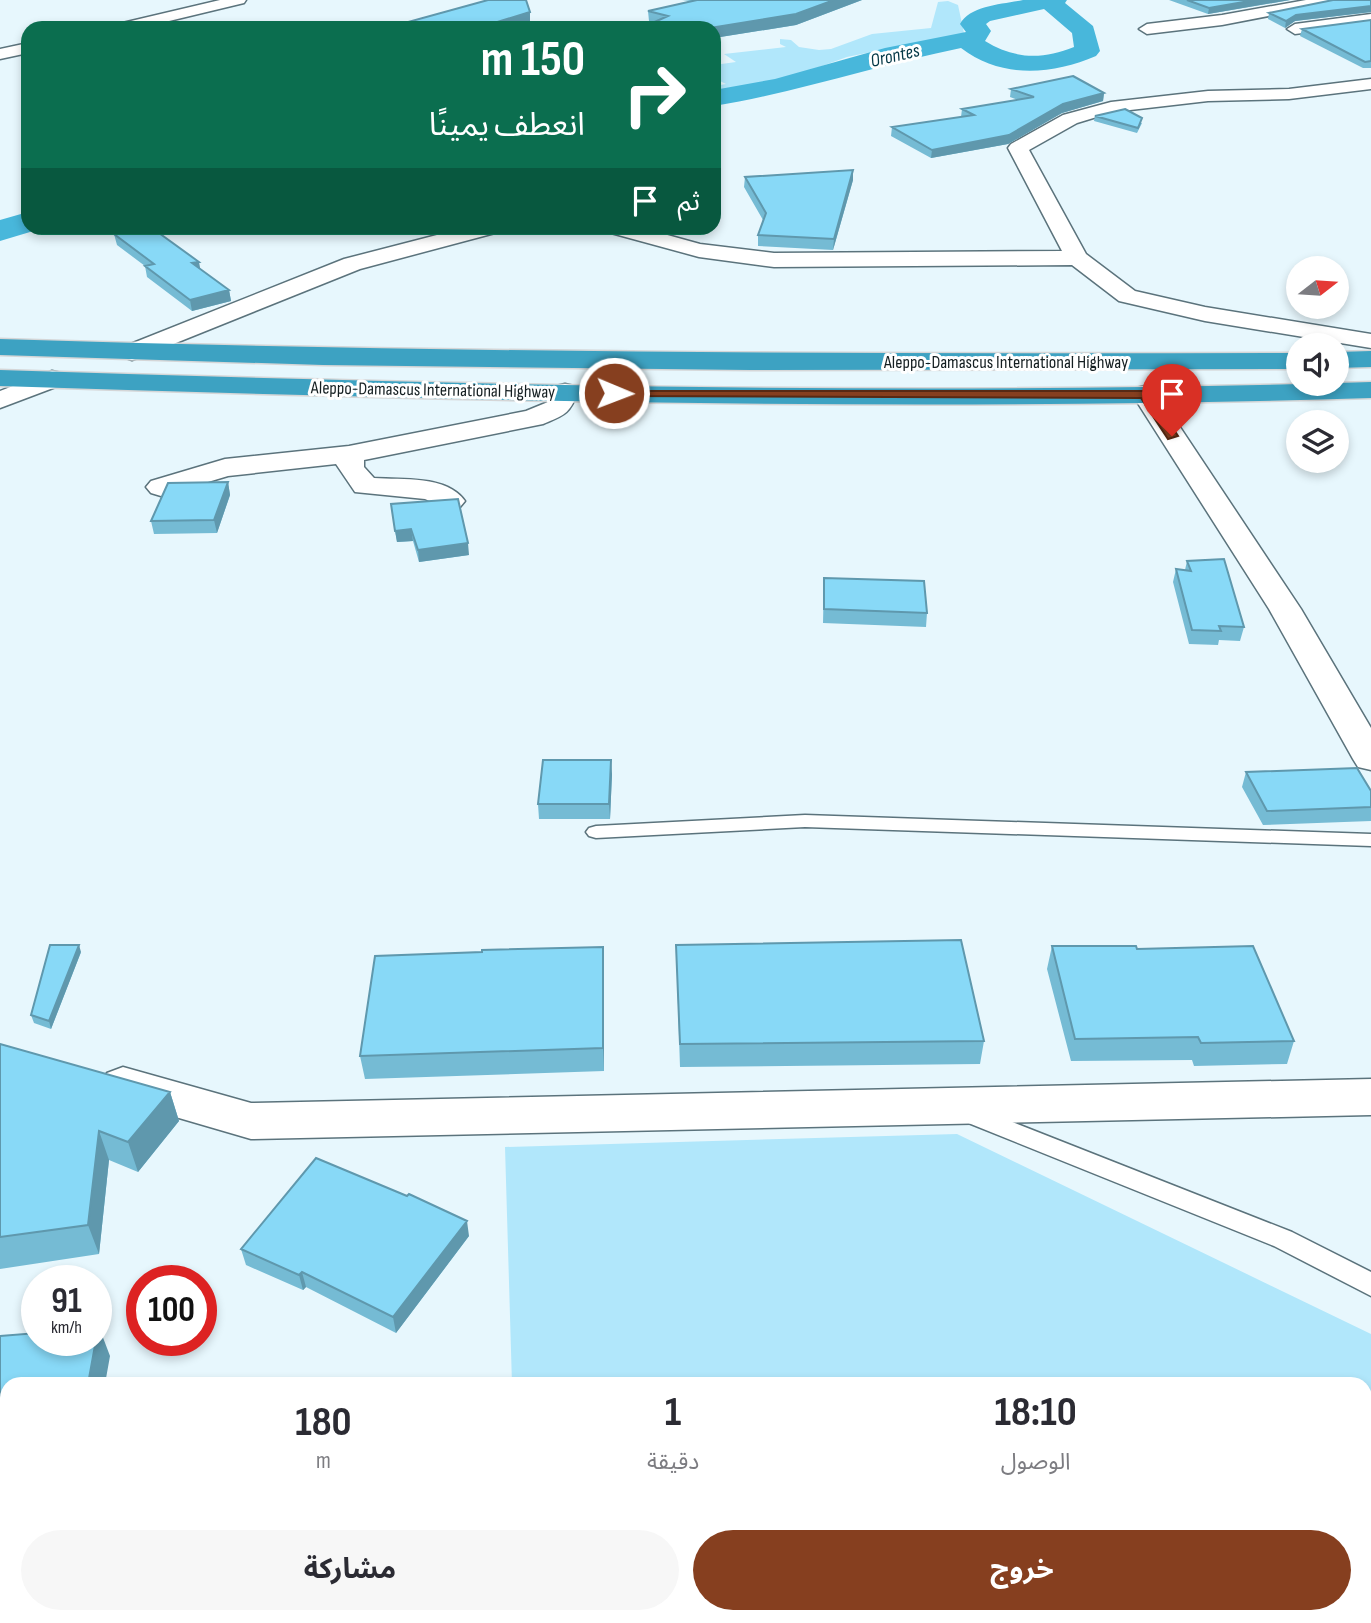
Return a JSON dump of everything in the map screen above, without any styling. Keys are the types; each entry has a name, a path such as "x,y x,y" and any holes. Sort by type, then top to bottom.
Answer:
{"highway":[{"name":"Aleppo-Damascus International Highway","path":"0,347 132,352 750,362 1286,361"},
{"path":"1349,360 1371,359"},
{"name":"Aleppo-Damascus International Highway","path":"0,378 366,390 565,392 1145,394 1371,390"}],"street":[{"path":"150,21 239,0"},
{"path":"1147,29 1222,20 1331,0"},
{"path":"1283,31 1371,19"},
{"path":"0,54 21,50"},
{"path":"1371,83 1289,94 1208,96 1111,107 1070,119 1018,148 1077,258 1127,296 1205,314 1371,341"},
{"path":"132,352 352,264 461,235"},
{"path":"644,235 699,250 774,260 1077,258"},
{"path":"0,400 52,379"},
{"path":"161,487 225,468 349,454 533,418 559,407 565,392"},
{"path":"1145,394 1285,609 1371,759"},
{"path":"349,454 350,468 365,486 432,491 450,501"},
{"path":"79,1073 251,1121 1371,1097"}],"lane":[{"path":"596,832 805,821 1371,840"},
{"path":"948,1106 1283,1239 1371,1285"}],"shaded area":[{"path":"948,1 958,5 964,33 847,57 786,79 721,90 721,85 726,84 721,82 721,64 736,62 724,54 786,47 780,44 780,39 791,40 799,47 831,49 872,34 931,28 938,2"},
{"path":"957,1134 1371,1334 1371,1377 512,1377 505,1147"}],"building":[{"path":"488,0 526,0 530,12 501,21 412,21"},
{"path":"697,0 834,0 796,14 721,26 721,21 657,21 668,16 648,11"},
{"path":"1187,0 1255,0 1209,8"},
{"path":"1333,0 1371,0 1371,6 1296,15 1286,21 1269,13"},
{"path":"1371,20 1371,61 1365,62 1302,29"},
{"path":"1073,76 1104,93 1063,104 1009,135 932,150 892,127 974,115 962,109 1034,97 1011,89"},
{"path":"1125,109 1142,118 1138,128 1095,116"},
{"path":"853,170 834,239 758,235 766,213 745,177"},
{"path":"115,235 162,235 199,262 192,263 229,290 190,300 145,266 154,264"},
{"path":"228,482 214,520 151,521 168,483"},
{"path":"458,499 468,543 418,550 411,529 395,531 391,504"},
{"path":"1224,559 1244,627 1219,626 1221,631 1192,630 1176,569 1191,571 1187,561"},
{"path":"824,578 924,581 927,613 824,609"},
{"path":"543,760 611,760 609,804 538,804"},
{"path":"1357,768 1371,791 1371,807 1267,811 1246,772"},
{"path":"961,940 984,1041 680,1044 676,945"},
{"path":"50,945 79,945 49,1021 31,1015"},
{"path":"1052,946 1136,946 1137,949 1253,946 1294,1041 1201,1043 1198,1037 1075,1039"},
{"path":"603,947 603,1048 360,1056 375,956"},
{"path":"0,1044 170,1092 128,1142 99,1131 88,1225 0,1237"},
{"path":"316,1158 407,1196 409,1194 467,1221 393,1317 302,1272 299,1275 241,1249"},
{"path":"21,1334 21,1356 93,1356 89,1377 0,1377 0,1336"}],"waterway":[{"name":"Orontes","path":"974,38 979,31 972,24 973,21 982,16 1055,0"},
{"path":"974,38 971,44 986,53 1014,63 1057,62 1087,51 1084,31 1050,2"},
{"name":"Orontes","path":"721,97 778,87 885,56 974,38"},
{"name":"Orontes","path":"0,231 21,224"}],"route":[{"path":"614,393 1145,394 1172,436"}]}
